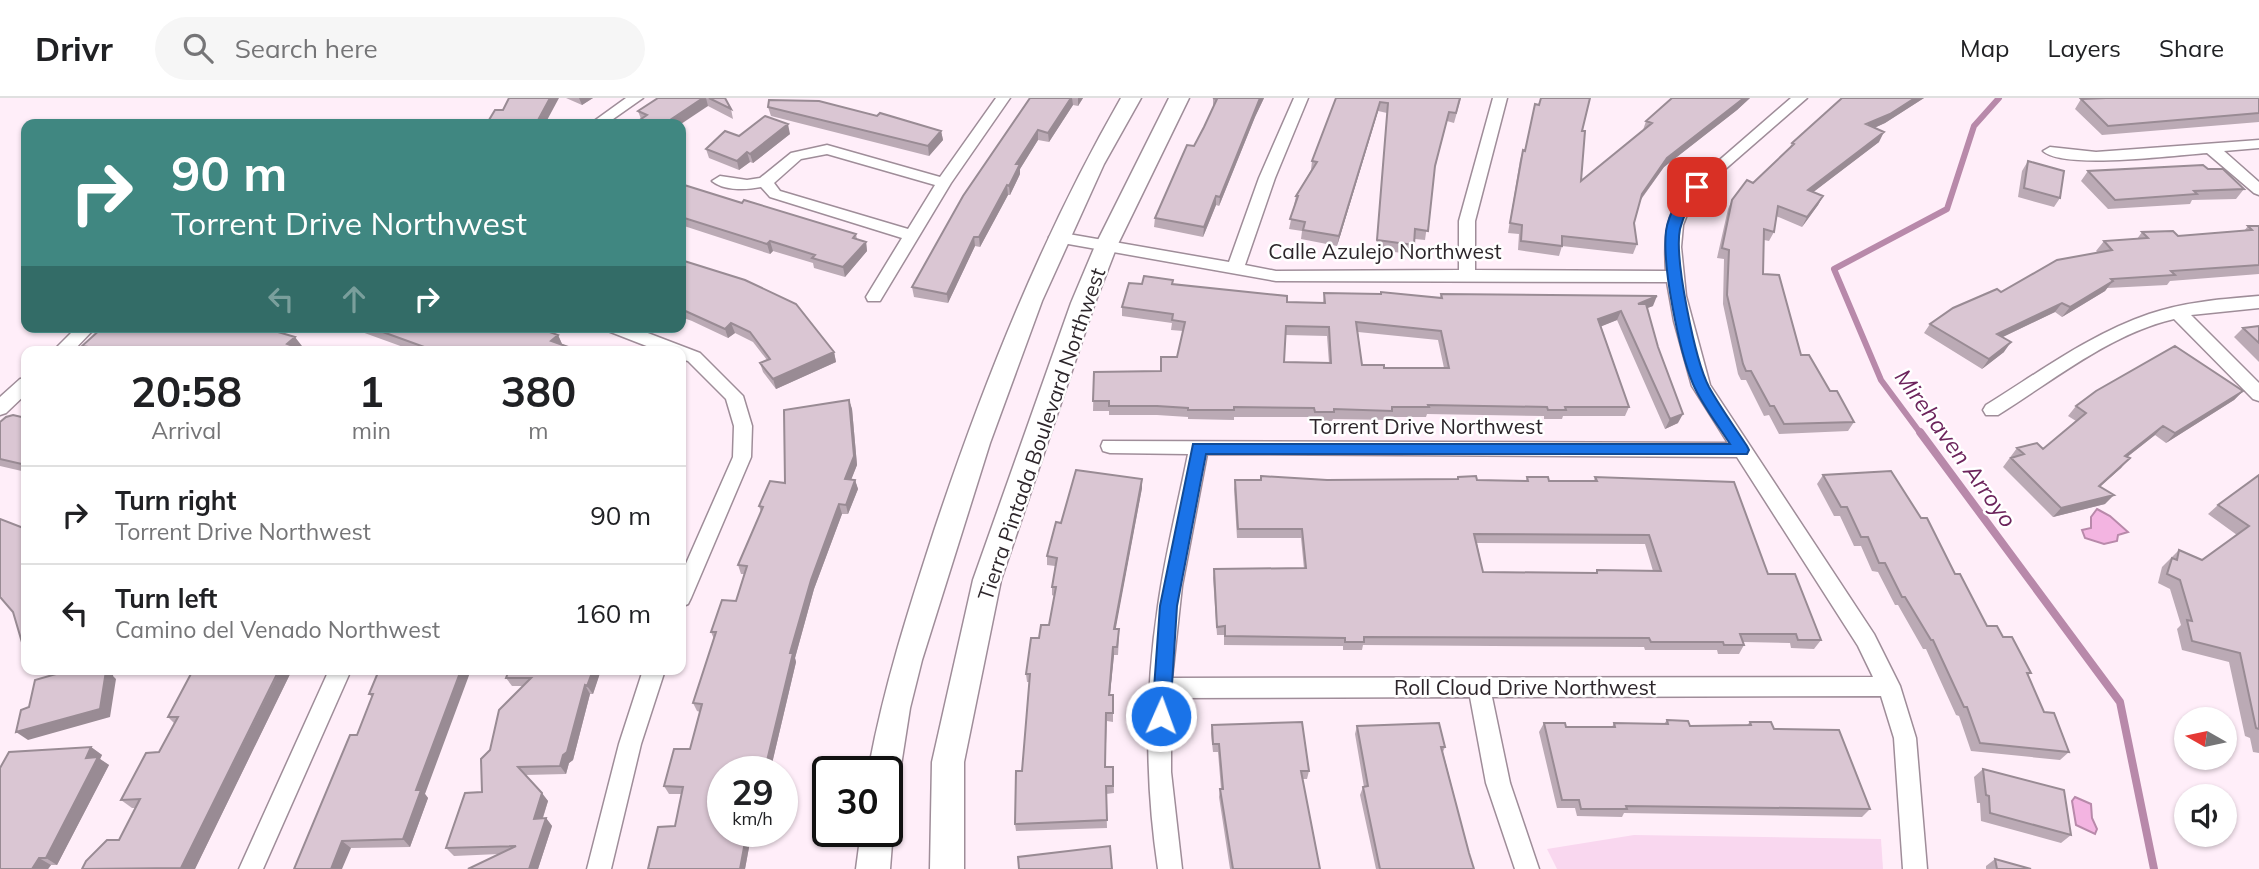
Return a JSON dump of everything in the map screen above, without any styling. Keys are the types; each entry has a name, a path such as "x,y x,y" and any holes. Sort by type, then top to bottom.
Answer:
{"main road":[{"path":"887,756 907,660 1007,356 1057,237 1131,98"},
{"name":"Tierra Pintada Boulevard Northwest","path":"947,869 948,762 987,580 1083,303 1106,246 1179,98"},
{"path":"873,869 875,847"}],"street":[{"path":"604,119 636,98"},
{"path":"874,297 944,183 1003,98"},
{"path":"1235,269 1267,178 1301,98"},
{"path":"1467,274 1467,221 1500,98"},
{"path":"1800,98 1697,187 1682,206 1673,231 1675,277 1701,386 1866,640 1889,686 1905,738 1915,869"},
{"path":"2050,151 2096,157 2259,144"},
{"path":"2211,148 2259,190"},
{"path":"720,181 747,185 765,182 796,156 827,149 944,183"},
{"path":"765,182 775,194 912,236"},
{"name":"Calle Azulejo Northwest","path":"1057,237 1276,276 1467,274 1675,277"},
{"path":"1992,410 2102,342 2144,322 2179,313 2259,302"},
{"path":"2179,313 2259,394"},
{"path":"67,346 82,333"},
{"path":"630,333 665,346"},
{"path":"686,354 694,357 734,396 743,426 742,457 686,586"},
{"path":"0,408 21,389"},
{"name":"Torrent Drive Northwest","path":"1110,446 1741,450"},
{"path":"1170,869 1161,771 1161,688 1168,606 1199,448"},
{"path":"251,869 338,675"},
{"path":"599,869 630,744 652,675"},
{"name":"Roll Cloud Drive Northwest","path":"1161,688 1889,686"},
{"path":"1479,687 1498,783 1527,869"}],"shaded area":[{"path":"2097,509 2110,516 2128,532 2118,535 2117,541 2104,544 2085,538 2082,530 2091,528 2091,517"},
{"path":"2075,797 2091,804 2092,818 2097,829 2095,834 2076,825 2072,801"},
{"path":"1634,835 1881,839 1883,869 1557,869 1547,849"}],"building":[{"path":"509,98 550,98 539,119 490,119 495,110 503,110"},
{"path":"658,98 703,98 672,119 641,119 647,115 638,111"},
{"path":"709,98 725,98 731,109"},
{"path":"1030,98 1071,98 1048,133 1038,130 1016,164 1020,164 1009,186 1007,185 979,237 974,237 947,294 912,287 963,196"},
{"path":"1213,98 1260,98 1220,197 1216,196 1204,227 1155,218 1187,145 1194,146 1204,127 1217,99"},
{"path":"1336,98 1460,98 1456,113 1449,112 1435,166 1428,231 1415,229 1414,245 1377,240 1388,103 1380,102 1339,236 1303,230 1305,222 1290,219 1296,196 1317,162 1312,161"},
{"path":"1541,98 1590,98 1582,131 1585,131 1581,181 1652,123 1646,121 1672,98 1744,98 1667,158 1642,194 1634,223 1637,244 1562,236 1562,246 1521,241 1522,225 1510,223 1523,150 1525,151 1535,104 1539,105"},
{"path":"1842,98 1915,98 1890,114 1866,124 1884,132 1808,190 1823,196 1807,217 1778,206 1774,232 1764,229 1763,274 1779,275 1801,355 1809,355 1830,391 1837,391 1854,422 1784,424 1774,406 1770,406 1751,371 1746,371 1743,364 1727,295 1729,250 1722,248 1732,200 1747,180 1753,183"},
{"path":"2259,98 2259,113 2108,126 2081,99"},
{"path":"769,100 819,101 877,116 880,113 941,131 928,146 768,107"},
{"path":"765,116 788,124 750,154 747,152 737,161 706,149 725,131 739,136"},
{"path":"2028,161 2064,171 2060,198 2024,188"},
{"path":"2203,165 2208,169 2223,169 2244,189 2194,191 2197,194 2115,200 2088,171"},
{"path":"686,186 856,234 853,238 866,242 843,267 770,241 767,244 686,219"},
{"path":"2248,226 2259,226 2259,265 2171,271 2175,275 2111,279 2113,281 2070,307 2062,303 1997,334 2011,342 1989,359 1930,324 1953,308 1997,289 2001,292 2057,260 2112,250 2104,241 2148,238 2142,232 2173,231 2178,236 2252,230"},
{"path":"686,262 745,280 796,304 834,352 773,379 760,363 770,359 750,332 731,323 725,329 686,311"},
{"path":"1144,276 1173,280 1172,284 1287,296 1287,302 1325,303 1324,293 1381,292 1442,298 1441,294 1657,296 1638,304 1646,304 1658,347 1683,414 1670,419 1621,311 1598,319 1629,407 1565,407 1566,410 1548,410 1547,407 1428,405 1429,407 1392,407 1392,411 1334,409 1334,412 1315,412 1314,408 1234,407 1234,410 1188,410 1157,406 1109,406 1109,401 1093,401 1094,372 1161,371 1161,357 1177,357 1185,322 1172,320 1173,314 1122,307 1129,283 1142,284","holes":["1356,322 1441,331 1449,368 1384,368 1384,365 1362,365","1286,326 1329,327 1331,363 1284,362"]},
{"path":"2259,326 2259,343 2243,328"},
{"path":"96,333 281,333 295,337 287,344 292,346 82,346"},
{"path":"386,333 552,333 558,335 551,341 565,346 421,346"},
{"path":"2175,346 2243,391 2175,433 2163,426 2125,456 2130,458 2099,486 2114,495 2061,508 2011,458 2024,454 2017,448 2037,443 2043,449 2086,413 2076,406 2096,391"},
{"path":"849,400 854,456 845,479 855,480 846,505 839,504 811,580 790,653 793,653 768,756 707,756 707,847 744,847 740,869 648,869 658,827 675,826 683,787 664,786 674,749 690,749 702,704 693,703 716,632 711,632 722,600 736,601 747,566 738,565 763,507 759,506 770,481 785,483 784,410"},
{"path":"6,417 21,417 21,464 0,459 0,422"},
{"path":"1076,470 1142,479 1114,629 1119,629 1117,647 1113,647 1109,695 1113,695 1113,713 1106,713 1105,767 1113,767 1113,786 1106,786 1107,820 1015,824 1016,771 1022,771 1030,674 1026,674 1031,638 1039,638 1041,625 1049,625 1056,587 1052,587 1057,558 1047,556 1056,522 1061,523"},
{"path":"1891,471 1921,518 1927,518 1955,574 1960,574 1987,626 1997,626 2003,637 2012,637 2031,673 2027,673 2044,712 2054,713 2069,752 1980,743 1967,707 1964,707 1933,640 1905,597 1902,597 1885,563 1879,563 1868,537 1861,537 1847,507 1841,507 1823,475"},
{"path":"2259,475 2259,729 2256,728 2240,653 2192,641 2187,620 2192,621 2180,580 2167,574 2172,558 2177,560 2179,550 2202,560 2249,526 2218,505"},
{"path":"1261,476 1327,480 1458,479 1476,476 1477,480 1528,481 1527,477 1548,477 1549,481 1597,481 1595,477 1734,482 1768,574 1795,574 1821,640 1798,640 1796,634 1740,634 1744,645 1724,645 1723,642 1651,642 1649,638 1364,637 1364,642 1345,642 1345,638 1225,636 1225,626 1217,627 1214,569 1306,568 1302,529 1238,529 1235,480 1261,480","holes":["1474,534 1649,535 1661,571 1597,570 1597,573 1483,572"]},
{"path":"0,519 21,527 21,639 13,612 0,597"},
{"path":"52,675 105,675 100,709 16,732 21,710 29,707 35,680"},
{"path":"190,675 277,675 181,868 82,869 86,861 107,840 119,840 140,799 121,800 146,753 159,752 178,717 168,717"},
{"path":"377,675 459,675 416,790 421,790 403,839 342,841 331,869 294,869 350,735 357,735 373,694 369,694"},
{"path":"507,675 591,675 587,686 585,685 567,752 563,755 560,766 518,767 542,793 534,819 546,818 529,869 468,869 516,846 446,848 465,793 482,792 481,759 490,750 499,710 531,678 506,678"},
{"path":"1667,720 1688,721 1690,726 1771,722 1774,729 1839,730 1870,809 1626,806 1627,809 1581,809 1579,800 1562,800 1544,723 1565,723 1566,727 1615,727 1614,723 1668,724"},
{"path":"1302,722 1309,771 1301,771 1320,869 1233,869 1220,789 1223,789 1219,744 1213,744 1212,725"},
{"path":"1439,723 1445,747 1441,747 1474,869 1380,869 1363,787 1368,786 1357,726"},
{"path":"91,747 86,758 98,757 46,858 39,858 32,869 0,869 0,768 9,752"},
{"path":"1983,769 2064,790 2071,835 1990,813"},
{"path":"1110,846 1112,869 1019,869 1018,857"},
{"path":"1995,859 2031,869 1997,869"}],"waterway":[{"name":"Mirehaven Arroyo","path":"1921,434 1881,380 1834,269 1947,209 1974,126 1999,98"},
{"name":"Mirehaven Arroyo","path":"1920,432 2120,702 2154,869"}],"route":[{"path":"1161,716 1168,606 1199,448 1741,450 1701,386 1675,277 1673,231 1682,206 1697,187"}]}
